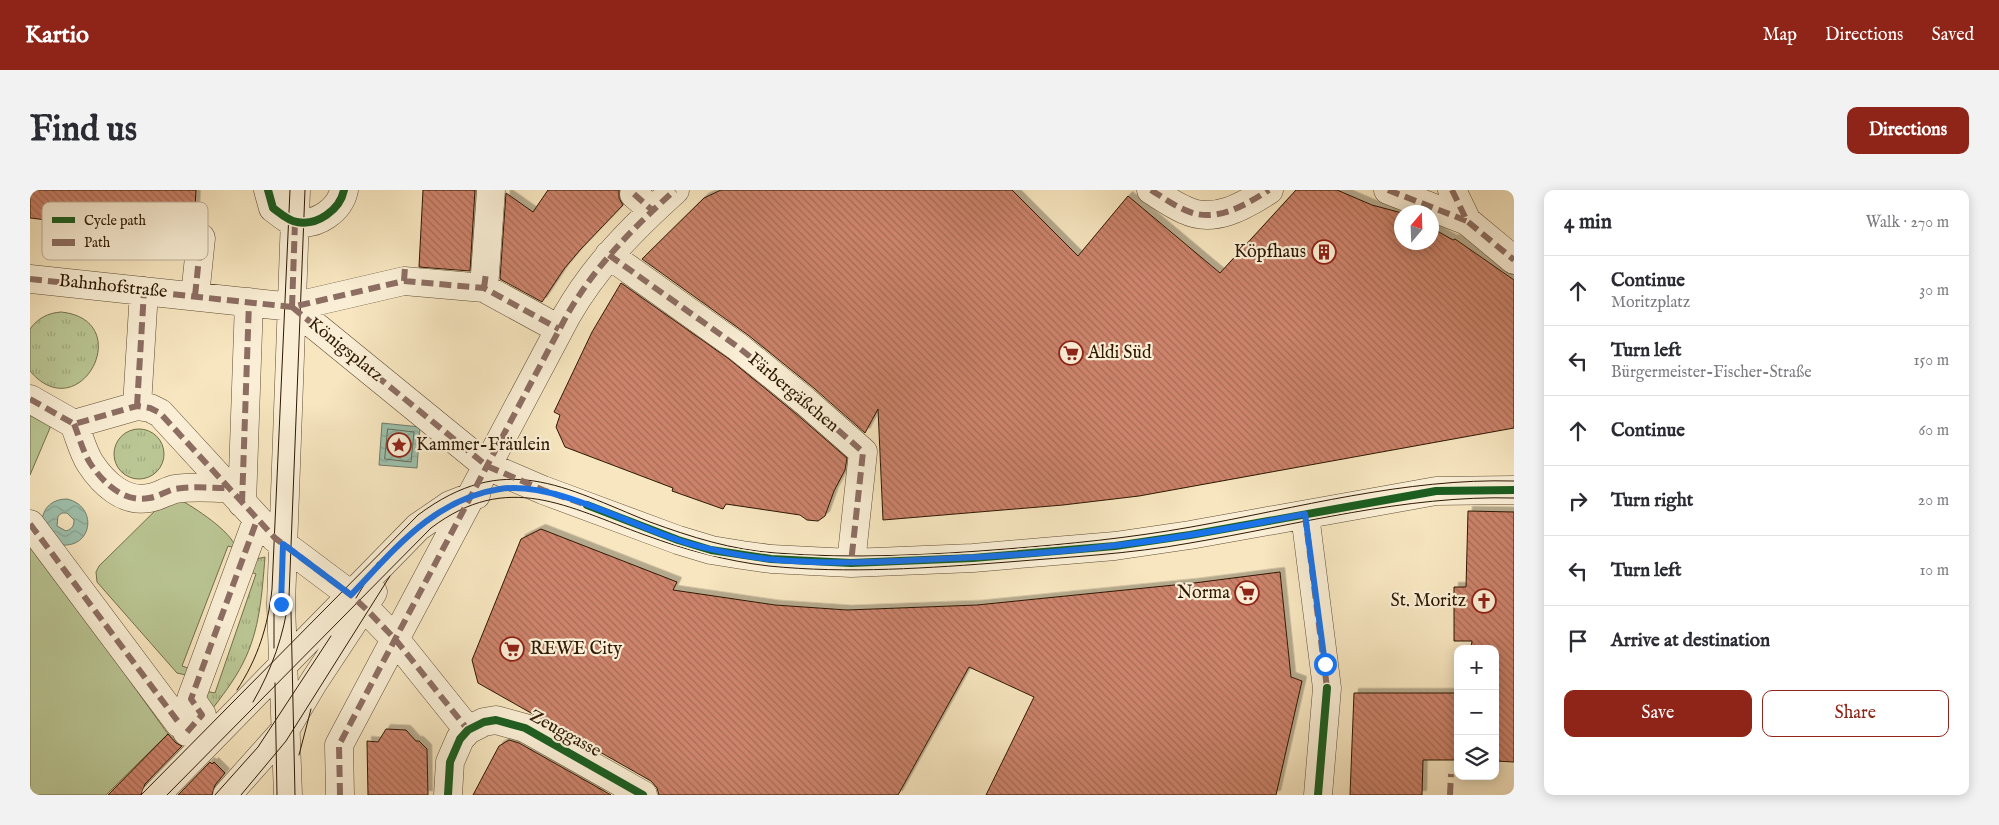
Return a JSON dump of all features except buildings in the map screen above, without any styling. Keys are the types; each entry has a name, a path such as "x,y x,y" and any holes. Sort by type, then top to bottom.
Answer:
{"street":[{"path":"268,190 273,208 295,222 311,223 333,210 343,197 344,190"},
{"path":"288,792 281,604 296,190"},
{"path":"485,280 491,190"},
{"path":"340,795 339,745 559,329 582,289 609,255 643,202 675,190"},
{"path":"1151,190 1185,211 1201,215 1220,214 1269,190"},
{"path":"1388,190 1468,221 1514,260"},
{"path":"1452,190 1468,221"},
{"name":"Färbergäßchen","path":"609,255 738,347 805,401 863,452 851,563"},
{"path":"195,296 199,260"},
{"name":"Königsplatz","path":"292,306 404,274 485,280 559,329"},
{"name":"Bahnhofstraße","path":"30,279 292,306"},
{"path":"137,406 144,291"},
{"path":"30,524 183,727 202,715 191,699 243,504 249,302"},
{"name":"Königsplatz","path":"292,306 487,466 543,490 587,505"},
{"path":"30,399 74,424 90,462 106,483 121,494 135,499 150,498 179,489 243,504"},
{"path":"74,424 137,406 150,408 160,413 243,504 283,544 357,601 395,639 468,730 460,739 450,762 448,795"},
{"path":"156,795 204,748 283,664 357,601 418,526 436,513 471,496 504,488 543,492 587,505 670,537 711,550 771,559 851,563 973,558 1115,546 1190,535 1436,492 1514,490"},
{"path":"1305,514 1327,688 1318,795"},
{"path":"227,795 285,730 313,683 357,601"},
{"path":"224,725 251,684 265,656 281,604"},
{"path":"288,792 295,733 313,683"},
{"name":"Zeuggasse","path":"468,730 484,722 496,720 510,722 525,728 642,795"}],"green space":[{"path":"61,312 84,319 96,333 98,350 93,367 82,380 67,388 49,386 30,371 30,329 44,317"},
{"path":"30,411 50,425 50,428 30,475"},
{"path":"139,429 148,431 159,440 164,454 162,463 153,474 139,479 130,477 119,468 114,454 116,445 125,434"},
{"path":"179,499 220,527 233,541 236,548 228,546 182,666 191,669 186,675 177,673 97,582 96,572 99,566 162,504"},
{"path":"30,542 168,734 106,795 30,795"},
{"path":"265,557 257,624 249,650 236,676 210,712 201,704 205,691 215,693 256,574 248,571 256,559"}],"water":[{"path":"382,423 420,427 417,468 379,465"},
{"path":"62,499 77,503 84,510 87,517 88,526 85,534 80,540 72,544 61,545 42,521 47,508 53,502","holes":["62,513 67,513 74,522 73,526 66,531 57,526 58,516"]}],"tram line":[{"path":"237,690 251,666 261,641 268,616 272,589 290,190"},
{"path":"253,702 266,677 276,651 284,625 289,597 305,190"},
{"path":"141,795 418,515 449,495 479,484 507,479 534,481 561,487 681,533 744,549 805,555 862,556 977,551 1099,540 1191,527 1392,489 1473,481 1514,481"},
{"path":"167,795 431,528 459,510 486,501 512,497 538,499 563,505 676,545 737,561 769,566 859,570 948,566 1122,553 1190,543 1392,506 1473,498 1514,498"},
{"path":"356,598 378,562"},
{"path":"241,795 286,741 390,576"},
{"path":"274,610 274,648"},
{"path":"291,612 295,795"},
{"path":"215,795 258,747 331,636"},
{"path":"275,683 277,795"},
{"path":"299,755 311,709"}],"marked path":[{"path":"340,795 339,745 567,315 602,264 644,219 675,190"},
{"path":"1151,190 1185,210 1207,215 1218,214 1239,207 1269,190"},
{"path":"1388,190 1467,221"},
{"path":"1452,190 1467,221 1514,260"},
{"path":"634,194 652,210"},
{"path":"292,307 295,222"},
{"path":"609,255 738,347 805,401 863,452 851,563"},
{"path":"195,296 199,260"},
{"path":"404,281 405,267"},
{"path":"484,288 486,273"},
{"path":"30,279 292,307 404,281 484,288 559,329"},
{"path":"137,406 144,291"},
{"path":"242,503 249,302"},
{"path":"292,307 487,466 543,490 590,506"},
{"path":"30,399 74,424 137,406 150,408 160,413 275,538 351,595 368,611 395,639 468,730"},
{"path":"74,424 90,463 101,478 123,494 140,499 181,488 229,488"},
{"path":"1305,515 1327,688"},
{"path":"187,732 202,715 191,699 257,520"},
{"path":"30,524 179,723"},
{"path":"1450,795 1451,774"}],"cycle path":[{"path":"268,190 273,208 290,220 305,223 320,219 333,210 342,197 344,190"},
{"path":"587,505 678,540 711,550 771,559 851,563 973,558 1115,546 1190,535 1436,491 1514,490"},
{"path":"1318,795 1327,688"},
{"path":"448,795 450,762 460,739 468,730 484,722 496,720 525,728 643,795"}],"place":[{"name":"Köpfhaus","path":"1324,252"},
{"name":"Aldi Süd","path":"1071,353"},
{"name":"Kammer-Fräulein","path":"399,445"},
{"name":"Norma","path":"1247,593"},
{"name":"St. Moritz","path":"1484,601"},
{"name":"REWE City","path":"512,649"}],"route":[{"path":"281,604 283,544 351,595 418,526 436,513 471,496 504,488 534,490 587,505 678,540 711,550 771,559 851,563 973,558 1115,546 1190,535 1305,514 1325,664"}]}
